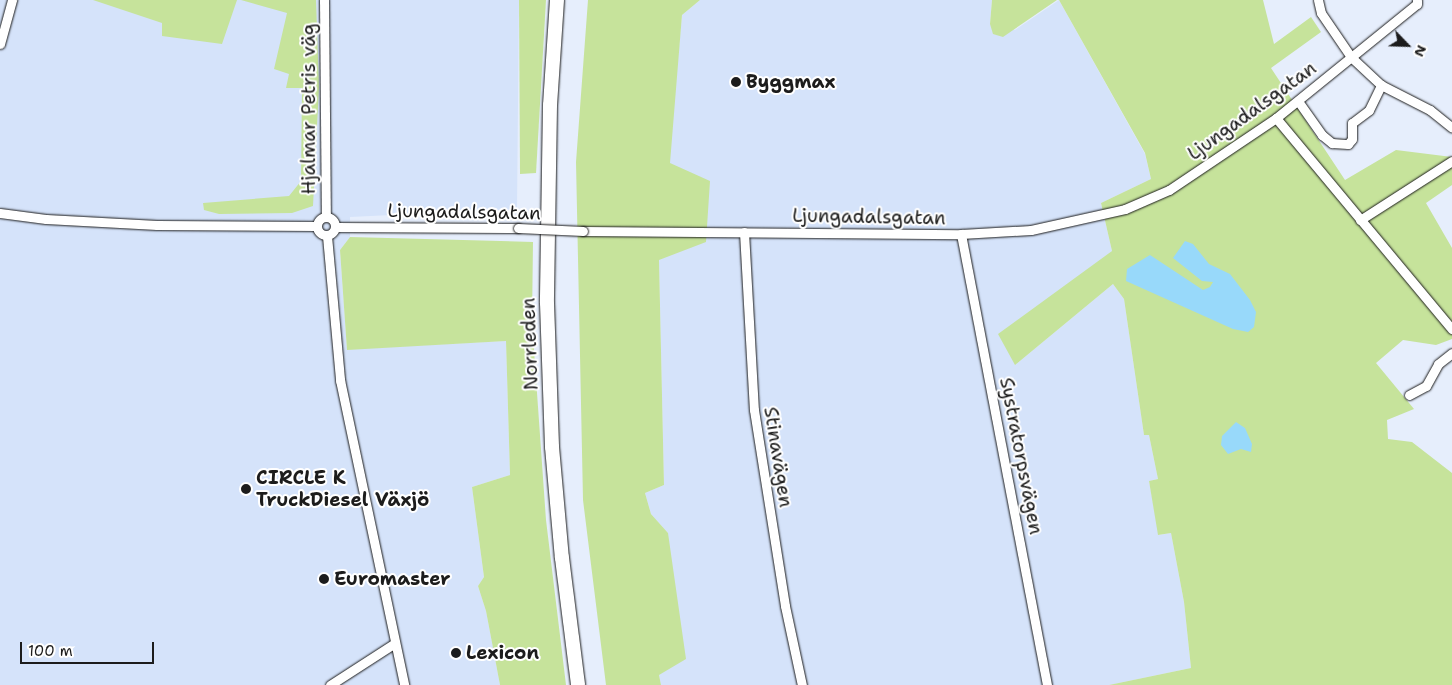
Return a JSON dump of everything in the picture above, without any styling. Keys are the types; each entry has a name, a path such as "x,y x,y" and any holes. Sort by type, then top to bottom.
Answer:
{"highway":[{"name":"Norrleden","path":"557,0 549,134 547,322 560,539 578,685"},
{"name":"Norrleden","path":"566,0 556,192 558,379 571,557 587,685"}],"street":[{"path":"0,44 12,0"},
{"name":"Hjalmar Petris väg","path":"324,0 326,217"},
{"path":"1318,0 1321,13 1351,57 1381,85 1430,110 1452,128"},
{"name":"Ljungadalsgatan","path":"336,227 961,234 1031,230 1125,209 1169,190 1276,118 1417,4 1417,0"},
{"path":"1298,101 1322,135 1332,143 1348,144 1352,139 1352,123 1369,110 1381,85"},
{"path":"1276,118 1452,329"},
{"path":"1360,220 1452,161"},
{"path":"0,213 46,219 158,225 316,226"},
{"path":"316,226 318,221 326,217 333,220 336,227 327,236"},
{"path":"316,226 320,234 327,236"},
{"name":"Stinavägen","path":"744,232 754,410 785,606 802,685"},
{"name":"Systratorpsvägen","path":"961,234 1046,685"},
{"path":"327,236 340,380 404,685"},
{"path":"1409,396 1426,386 1438,364 1452,353"},
{"path":"330,685 395,644"}],"shaded area":[{"path":"0,0 519,0 517,209 350,217 350,237 340,250 347,349 506,341 510,475 472,487 484,577 478,586 486,611 500,685 0,685"},
{"path":"700,0 992,0 990,24 1015,30 1059,0 1145,154 1151,179 1101,203 1112,251 1015,365 1113,284 1124,299 1144,435 1149,435 1158,479 1149,481 1159,535 1171,533 1184,602 1191,668 1109,685 661,685 659,675 668,533 651,514 645,493 664,485 659,260 682,15"}],"green space":[{"path":"93,0 237,0 222,44 162,36 162,23"},
{"path":"241,0 316,0 319,87 313,206 292,213 219,214 204,210 203,203 289,196 301,181 302,88 286,88 289,74 274,69 287,13"},
{"path":"519,0 546,0 536,173 520,174"},
{"path":"588,0 700,0 682,15 670,163 710,181 706,242 659,260 664,485 645,493 651,514 668,533 686,659 659,675 661,685 606,685 583,500 576,162"},
{"path":"992,0 1057,0 1003,37 993,34 990,24"},
{"path":"1059,0 1263,0 1274,44 1311,17 1321,32 1271,68 1345,180 1396,150 1452,157 1452,185 1426,203 1452,248 1452,339 1436,345 1403,340 1376,363 1414,409 1387,420 1388,439 1412,442 1452,473 1452,685 1109,685 1191,668 1184,602 1171,533 1158,535 1149,481 1158,479 1149,435 1144,435 1124,299 1113,284 1015,365 998,334 1112,251 1101,203 1151,179 1145,153"},
{"path":"350,237 533,242 532,322 546,520 566,685 500,685 486,611 478,586 484,577 472,487 510,475 506,341 347,350 340,250"}],"water":[{"path":"1185,241 1193,244 1209,264 1230,274 1250,300 1256,312 1254,327 1248,332 1233,329 1126,281 1127,269 1150,255 1203,290 1210,287 1213,282 1202,281 1173,258"},
{"path":"1236,422 1245,428 1252,444 1251,452 1241,449 1228,454 1221,445 1222,436"}],"place":[{"name":"Byggmax","path":"736,82"},
{"name":"CIRCLE K TruckDiesel Växjö","path":"246,489"},
{"name":"Euromaster","path":"324,579"},
{"name":"Lexicon","path":"456,653"}]}
